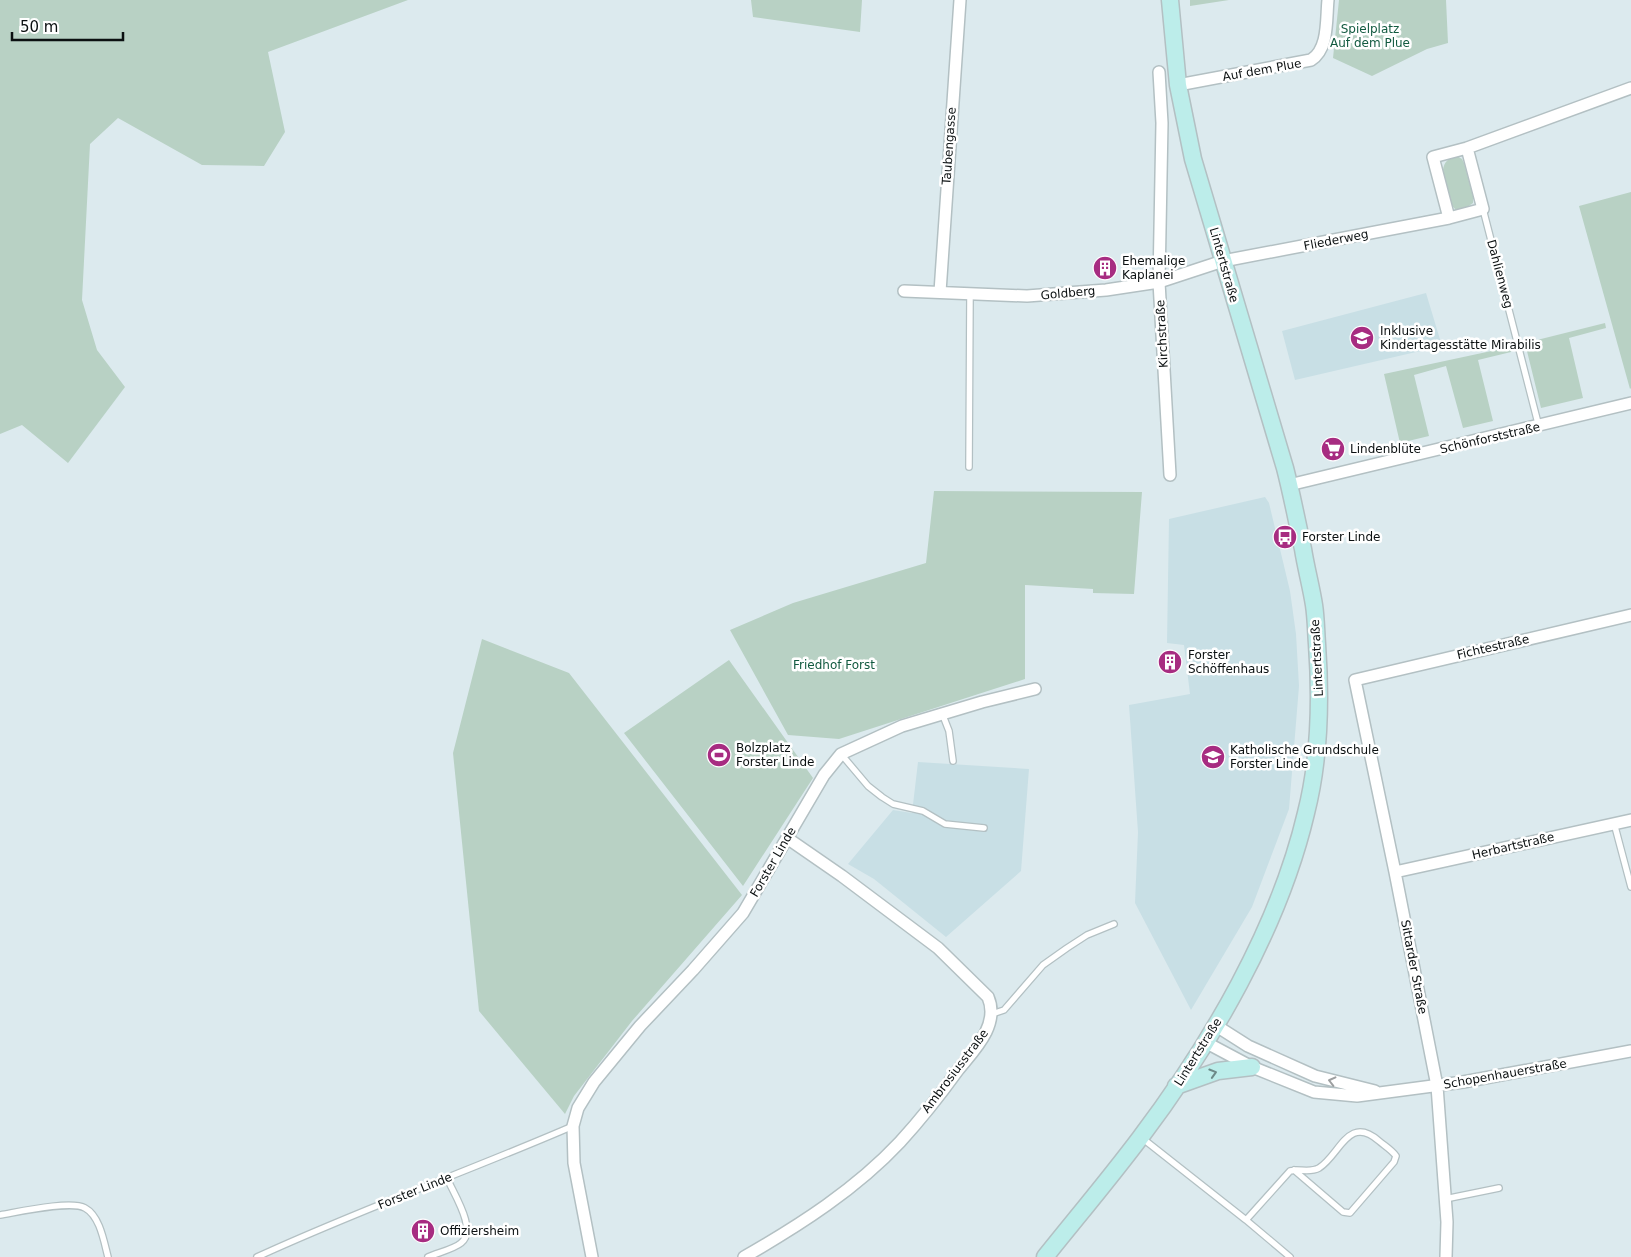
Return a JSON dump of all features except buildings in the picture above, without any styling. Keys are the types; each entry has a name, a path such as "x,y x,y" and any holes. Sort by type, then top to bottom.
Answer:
{"main road":[{"name":"Lintertstraße","path":"1045,1257 1141,1137 1205,1042 1245,972 1272,916 1297,848 1307,812 1313,777 1319,718 1314,607 1289,485 1193,159 1178,85 1170,0"},
{"path":"1176,1086 1218,1071 1252,1067"}],"street":[{"name":"Taubengasse","path":"940,292 960,0"},
{"name":"Auf dem Plue","path":"1178,85 1311,60 1316,57 1322,47 1328,0"},
{"name":"Kirchstraße","path":"1159,72 1162,123 1159,282 1170,475"},
{"path":"1449,218 1433,157 1467,148 1631,88"},
{"path":"1467,148 1483,209"},
{"name":"Fliederweg","path":"1223,261 1449,218 1483,209"},
{"name":"Goldberg","path":"904,291 1027,296 1106,290 1159,282 1223,261"},
{"name":"Schönforststraße","path":"1289,485 1631,403"},
{"name":"Fichtestraße","path":"1355,680 1631,614"},
{"name":"Sittarder Straße","path":"1355,680 1437,1086 1447,1222 1446,1257"},
{"name":"Forster Linde","path":"592,1257 574,1163 573,1126 578,1108 594,1082 640,1026 743,913 824,775 841,754 902,726 942,713 1035,689"},
{"name":"Herbartstraße","path":"1395,872 1631,820"},
{"name":"Ambrosiusstraße","path":"744,1257 785,1234 824,1206 862,1177 900,1142 980,1042 988,1028 992,1014 992,1006 988,997 938,948 842,876 787,838"},
{"name":"Schopenhauerstraße","path":"1215,1025 1248,1046 1315,1076 1379,1092"},
{"name":"Schopenhauerstraße","path":"1205,1042 1252,1067 1314,1092 1357,1096 1437,1086 1631,1051"}],"lane":[{"name":"Dahlienweg","path":"1483,209 1539,426"},
{"path":"968,467 970,294"},
{"path":"942,713 949,731 954,761"},
{"path":"841,754 868,786 893,804 923,811 945,824 984,828"},
{"path":"1614,824 1631,887"},
{"path":"992,1014 1004,1010 1038,970 1059,954 1087,935 1114,924"},
{"name":"Forster Linde","path":"257,1257 300,1237 573,1126"},
{"path":"1246,1220 1284,1176 1294,1170 1312,1171 1318,1169 1349,1135 1364,1132 1372,1134 1396,1156 1394,1162 1350,1213 1343,1212 1294,1170"},
{"path":"1141,1137 1246,1220 1286,1256"},
{"path":"428,1257 461,1243 467,1233 466,1221 446,1178"},
{"path":"1445,1199 1499,1188"},
{"path":"0,1215 73,1204 86,1208 95,1218 108,1257"}],"shaded area":[{"name":"Inklusive Kindertagesstätte Mirabilis","path":"1426,293 1442,346 1295,380 1282,331"},
{"name":"Katholische Grundschule Forster Linde","path":"1265,497 1269,503 1290,591 1296,634 1299,686 1289,809 1252,907 1191,1010 1135,903 1138,832 1129,705 1190,694 1184,645 1167,643 1169,519"},
{"path":"918,762 1029,769 1021,871 946,937 874,879 848,864 893,810 912,813"}],"green space":[{"path":"0,0 408,0 268,52 285,132 264,166 202,165 118,118 90,144 82,300 97,350 125,387 68,463 22,425 0,434"},
{"path":"751,0 862,0 860,32 753,17"},
{"path":"1190,0 1229,0 1190,6"},
{"name":"Spielplatz Auf dem Plue","path":"1339,0 1446,0 1448,43 1427,49 1372,76 1333,58"},
{"path":"1457,156 1464,163 1473,196 1473,203 1463,210 1455,209 1450,203 1443,170 1447,160"},
{"path":"1631,192 1631,388 1630,389 1579,206"},
{"path":"1605,323 1606,328 1569,338 1583,398 1541,408 1525,343"},
{"path":"1510,347 1511,352 1478,360 1493,421 1463,428 1446,366 1414,375 1429,436 1400,443 1384,374"},
{"name":"Friedhof Forst","path":"934,491 1142,492 1134,594 1093,593 1093,589 1025,585 1025,679 839,739 788,735 730,630 793,603 926,563"},
{"path":"482,639 569,673 742,895 632,1021 574,1096 565,1114 479,1011 453,753"},
{"name":"Bolzplatz Forster Linde","path":"729,660 813,778 743,886 624,733"}],"place":[{"name":"Ehemalige Kaplanei","path":"1105,268"},
{"name":"Inklusive Kindertagesstätte Mirabilis","path":"1362,338"},
{"name":"Lindenblüte","path":"1333,449"},
{"name":"Forster Linde","path":"1285,537"},
{"name":"Forster Schöffenhaus","path":"1170,662"},
{"name":"Bolzplatz Forster Linde","path":"719,755"},
{"name":"Katholische Grundschule Forster Linde","path":"1213,757"},
{"name":"Offiziersheim","path":"423,1231"}]}
